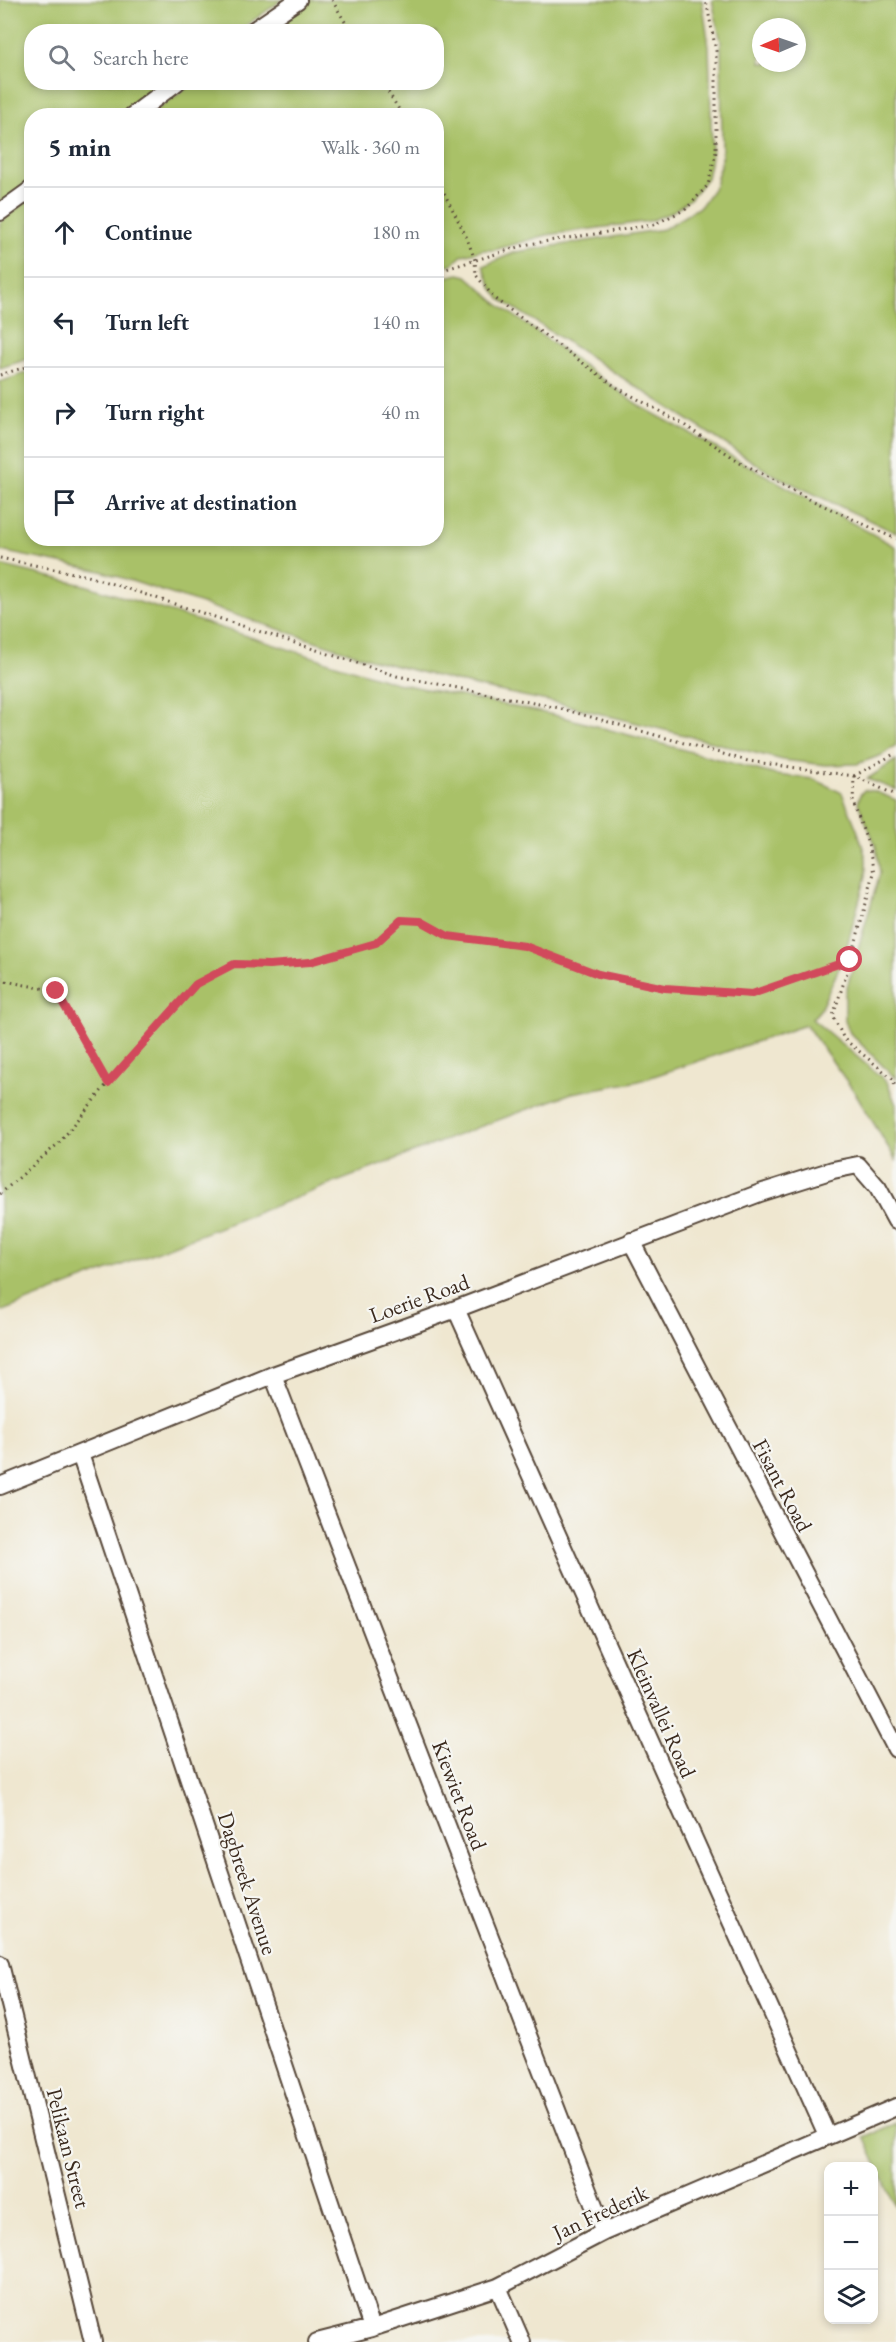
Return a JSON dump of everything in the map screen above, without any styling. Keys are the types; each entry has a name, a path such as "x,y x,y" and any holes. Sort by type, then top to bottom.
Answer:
{"street":[{"path":"263,24 298,0"},
{"path":"143,108 166,90"},
{"path":"0,212 24,195"},
{"name":"Loerie Road","path":"0,1486 273,1375 456,1309 760,1192 833,1170 858,1165 878,1188 896,1221"},
{"name":"Fisant Road","path":"631,1241 896,1749"},
{"name":"Kleinvallei Road","path":"456,1309 827,2135"},
{"name":"Kiewiet Road","path":"273,1375 604,2232"},
{"name":"Dagbreek Avenue","path":"80,1454 372,2328"},
{"name":"Pelikaan Street","path":"0,1964 93,2342"},
{"name":"Jan Frederik","path":"317,2342 372,2328 498,2287 604,2232 896,2107"},
{"path":"498,2287 522,2342"}],"path":[{"path":"332,0 346,24"},
{"path":"444,270 529,244 653,225 686,209 708,185 716,152 716,61 706,0"},
{"path":"387,90 398,108"},
{"path":"444,193 466,236 475,260 476,275 495,299 616,387 681,423 740,462 797,493 896,539"},
{"path":"0,375 24,368"},
{"path":"0,558 88,576 397,676 559,708 748,761 854,776 896,795"},
{"path":"854,776 896,753"},
{"path":"854,776 853,802 868,844 874,873 833,1016 844,1039 892,1078 896,1089"},
{"path":"0,1194 59,1143 108,1083 196,984 234,964 269,965 310,962 376,943 401,920 421,921 448,936 525,946 598,974 665,988 752,994 850,960"},
{"path":"0,980 56,991 108,1083"}],"green space":[{"path":"0,0 282,0 248,24 24,24 24,90 157,90 131,108 24,108 24,186 0,204"},
{"path":"311,0 702,0 709,46 712,153 707,178 691,198 672,212 650,221 547,235 494,250 463,255 452,264 444,266 444,108 159,108 184,90 444,90 444,24 276,24"},
{"path":"712,0 896,0 896,533 772,474 500,299 492,288 483,266 516,252 664,229 701,206 715,186 722,158 721,42"},
{"path":"24,203 24,360 0,368 0,222"},
{"path":"459,274 467,276 498,304 640,406 896,547 896,745 882,755 857,764 826,765 783,760 562,704 479,687 373,660 101,571 0,551 0,382 24,373 24,546 444,546 444,277"},
{"path":"0,565 88,586 396,683 559,716 776,775 814,779 842,793 866,858 866,876 844,957 820,1010 812,1019 887,1082 896,1105 896,1160 856,1094 806,1025 639,1081 572,1093 0,1312"},
{"path":"896,760 896,790 867,779"},
{"path":"864,790 874,791 896,800 896,1079 850,1033 845,1021 845,994 880,873 876,846 858,803"},
{"path":"896,2123 896,2208 878,2168 878,2162 875,2162 864,2137"}],"route":[{"path":"56,991 108,1083 196,984 234,964 269,965 310,962 376,943 401,920 421,921 448,936 525,946 598,974 665,988 752,994 850,960"}]}
